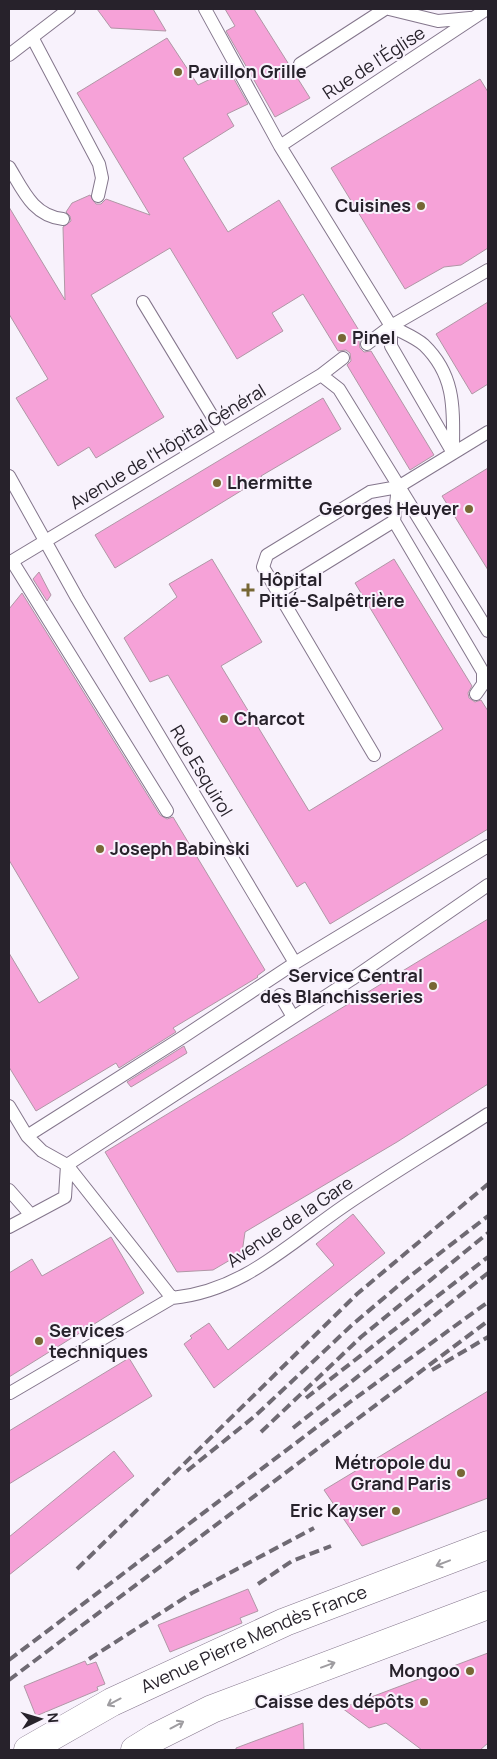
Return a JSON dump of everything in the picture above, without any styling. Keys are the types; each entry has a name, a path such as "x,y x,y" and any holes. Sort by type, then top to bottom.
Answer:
{"street":[{"name":"Avenue Pierre Mendès France","path":"28,1750 112,1702 285,1622 488,1545"},
{"path":"135,1750 156,1737 212,1709 488,1605"}],"lane":[{"path":"9,55 68,9"},
{"path":"205,9 280,146 390,326 391,346 453,453"},
{"path":"300,64 385,9"},
{"path":"389,9 438,21 476,17"},
{"name":"Rue de l'Église","path":"280,146 487,9"},
{"path":"32,37 99,164 102,178 98,196"},
{"path":"9,167 34,207 44,214 63,219"},
{"path":"367,344 390,326 488,270"},
{"path":"144,302 223,434"},
{"path":"390,326 423,345 441,367 453,397 453,453"},
{"name":"Avenue de l'Hôpital Général","path":"10,562 321,376 342,358"},
{"path":"321,376 339,389 488,630"},
{"path":"374,755 263,567 267,555 370,492 398,487 488,432"},
{"name":"Rue Esquirol","path":"9,476 45,541 295,963"},
{"path":"398,487 394,521 484,672 483,684 476,694"},
{"path":"278,592 394,521"},
{"path":"10,562 167,811"},
{"path":"28,1136 180,1040 295,963 488,846"},
{"path":"67,1165 352,979 488,885"},
{"path":"280,995 293,1017"},
{"path":"9,1106 28,1136 42,1151 67,1165 172,1298 10,1393"},
{"name":"Avenue de la Gare","path":"172,1298 190,1296 218,1288 247,1276 345,1206 488,1114"},
{"path":"9,1228 65,1197 67,1165"},
{"path":"9,1190 31,1215"}],"building":[{"path":"97,9 153,9 166,31 111,28"},
{"path":"225,9 254,9 310,98 275,117 226,31 235,26"},
{"path":"167,38 198,85 229,70 248,104 227,114 234,126 183,158 228,232 279,200 363,337 359,341 360,348 364,352 371,351 434,455 410,470 347,365 351,361 350,353 346,350 338,351 303,294 272,313 283,331 237,359 170,248 91,295 164,417 96,458 89,447 58,466 16,398 48,379 9,314 9,207 65,300 63,227 71,221 70,216 66,212 72,203 90,195 96,204 101,204 106,199 150,215 77,93"},
{"name":"Cuisines","path":"480,79 488,92 488,248 461,265 444,267 405,289 331,168"},
{"path":"488,302 488,384 472,394 436,334"},
{"name":"Lhermitte","path":"323,398 341,429 261,476 262,478 115,568 95,535"},
{"name":"Georges Heuyer","path":"488,468 488,570 442,496"},
{"name":"Charcot","path":"212,559 262,642 221,666 309,811 443,729 355,583 394,559 472,686 468,693 469,698 475,702 481,700 488,711 488,829 330,924 305,882 297,887 168,675 150,682 124,638 177,597 169,584"},
{"path":"39,572 51,595 47,601 33,579"},
{"name":"Joseph Babinski","path":"22,593 160,815 167,819 173,817 265,970 258,977 173,1028 176,1032 119,1068 116,1063 36,1111 9,1067 9,953 39,1003 79,978 9,860 9,609"},
{"path":"488,919 488,1084 397,1142 245,1232 242,1253 213,1270 177,1272 105,1152"},
{"path":"184,1046 187,1053 131,1087 127,1082"},
{"path":"353,1214 385,1253 214,1388 184,1344 192,1338 190,1336 209,1323 228,1350 334,1265 316,1244"},
{"name":"Services techniques","path":"111,1237 144,1293 9,1377 9,1273 32,1259 42,1276"},
{"path":"129,1358 152,1396 9,1484 9,1431"},
{"path":"488,1391 488,1498 362,1546 324,1490"},
{"path":"114,1451 134,1476 9,1575 9,1537"},
{"path":"248,1589 258,1611 240,1618 242,1623 170,1652 158,1625"},
{"name":"Caisse des dépôts","path":"488,1653 488,1743 480,1750 422,1750 386,1723 369,1728 342,1708"},
{"path":"85,1661 87,1665 96,1662 105,1684 97,1687 98,1690 36,1716 24,1686"},
{"path":"303,1723 304,1750 236,1750 236,1748"}],"railway":[{"path":"77,1569 357,1294 488,1184"},
{"path":"187,1471 255,1416 352,1325 405,1280 488,1216"},
{"path":"261,1432 361,1337 488,1233"},
{"path":"306,1398 488,1257"},
{"path":"293,1428 488,1273"},
{"path":"9,1660 350,1402 488,1302"},
{"path":"9,1680 488,1321"},
{"path":"432,1370 488,1337"},
{"path":"89,1659 192,1593 314,1528"},
{"path":"258,1584 292,1561 331,1546"}],"place":[{"name":"Pavillon Grille","path":"178,72"},
{"name":"Cuisines","path":"421,206"},
{"name":"Pinel","path":"342,338"},
{"name":"Lhermitte","path":"217,483"},
{"name":"Georges Heuyer","path":"469,509"},
{"name":"Hôpital Pitié-Salpêtrière","path":"248,590"},
{"name":"Charcot","path":"224,719"},
{"name":"Joseph Babinski","path":"100,849"},
{"name":"Service Central des Blanchisseries","path":"433,986"},
{"name":"Services techniques","path":"39,1341"},
{"name":"Métropole du Grand Paris","path":"461,1473"},
{"name":"Eric Kayser","path":"396,1511"},
{"name":"Mongoo","path":"470,1671"},
{"name":"Caisse des dépôts","path":"424,1702"}]}
